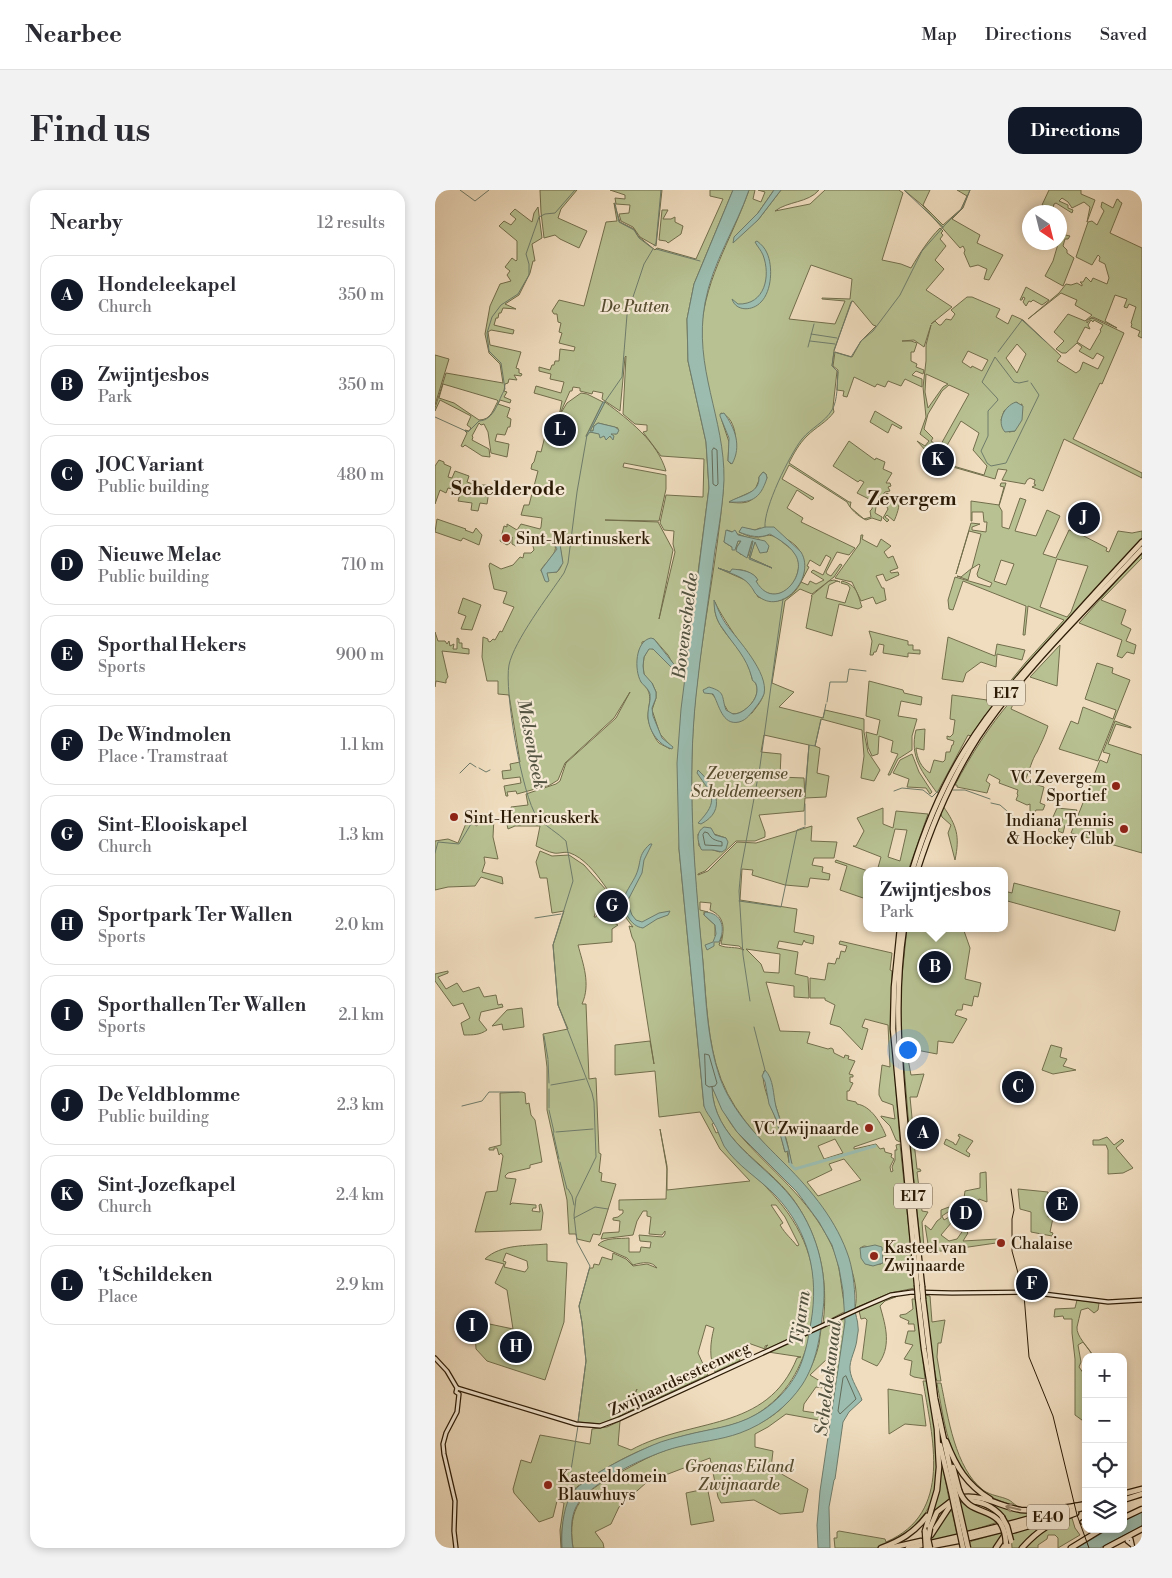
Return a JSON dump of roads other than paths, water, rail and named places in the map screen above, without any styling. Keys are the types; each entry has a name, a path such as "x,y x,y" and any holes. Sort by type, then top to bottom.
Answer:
{"highway":[{"name":"E17","path":"914,867 941,794 965,750 985,719 1033,661 1142,542"},
{"name":"E17","path":"918,867 934,821 946,795 968,753 989,722 1035,664 1142,549"},
{"name":"E17","path":"900,932 894,986 893,1029 919,1286 931,1385 939,1429 968,1548"},
{"name":"E17","path":"904,932 899,973 898,1012 905,1137"},
{"path":"939,1429 946,1439 961,1472 974,1488 995,1503"},
{"path":"923,1545 939,1477 939,1429"},
{"path":"946,1439 955,1491 969,1506 990,1513 999,1520 1005,1532 1008,1545"},
{"path":"1127,1493 1142,1489"},
{"name":"E17","path":"955,1491 963,1548"},
{"path":"1127,1498 1142,1494"},
{"path":"1008,1545 1009,1531 1002,1517 988,1506 966,1499 977,1497 1025,1510 1076,1506"},
{"path":"931,1535 950,1504 937,1512 930,1528 928,1539 931,1546 957,1539"},
{"name":"E40","path":"1082,1505 1011,1527 1082,1509"},
{"path":"881,1548 911,1534 932,1506"},
{"path":"1127,1516 1142,1509"},
{"path":"1022,1548 1047,1525 1082,1510"},
{"path":"969,1536 1000,1528"},
{"path":"1106,1548 1142,1529"},
{"path":"1119,1541 1129,1540 1136,1532"},
{"path":"1071,1548 1095,1533"},
{"path":"996,1548 1004,1536"},
{"path":"890,1548 923,1545"},
{"path":"906,1548 923,1545"}],"main road":[{"name":"Zwijnaardsesteenweg","path":"460,1392 576,1424 600,1426 619,1420 861,1308 887,1297 906,1292 1022,1292 1108,1302 1142,1300"},
{"path":"435,1358 447,1370 457,1388 456,1392 460,1392 457,1410 443,1444 455,1501 454,1531 456,1548"},
{"path":"1129,1540 1132,1547"}],"water":[{"path":"733,190 749,190 708,288 702,327 706,371 720,435 724,480 693,728 692,792 694,855 707,1015 715,1063 725,1091 732,1103 756,1135 795,1174 823,1207 844,1244 852,1271 855,1311 858,1322 850,1370 862,1400 849,1412 843,1422 829,1507 830,1548 818,1548 817,1525 820,1491 845,1322 839,1268 832,1245 819,1222 797,1192 737,1132 722,1110 712,1087 715,1105 721,1121 730,1135 791,1197 800,1209 813,1236 822,1266 824,1281 823,1310 817,1349 807,1376 796,1393 775,1414 758,1425 733,1435 667,1450 621,1470 593,1488 582,1498 574,1512 571,1527 573,1548 562,1548 564,1515 570,1496 575,1489 608,1467 653,1445 669,1439 739,1422 767,1407 784,1391 797,1373 804,1355 811,1322 814,1288 812,1271 804,1239 797,1224 776,1196 729,1153 704,1106 679,849 677,763 681,709 709,488 706,442 688,361 687,319 694,284"},
{"path":"774,190 781,190 758,220 733,243 734,237 758,213"},
{"path":"757,241 765,249 769,258 771,271 769,285 765,297 758,305 745,309 737,306 732,299 738,304 754,300 764,288 766,280 765,263 762,253 755,242"},
{"path":"603,402 605,402 590,431 593,431 594,426 598,423 615,427 619,430 617,434 611,434 614,436 613,440 610,436 606,440 604,436 600,438 599,434 590,432 586,437"},
{"path":"1016,402 1023,406 1022,420 1015,431 1005,432 1002,428 1001,419 1008,407"},
{"path":"724,413 736,437 737,451 732,464 728,461 729,438 720,416 720,414"},
{"path":"763,472 767,478 758,496 749,501 729,502 753,491"},
{"path":"742,527 755,530 774,527 801,552 805,562 804,573 800,584 784,599 775,602 765,600 755,593 752,587 744,580 718,568 730,572 732,569 750,573 756,577 758,580 756,581 764,590 772,594 781,593 789,588 794,580 798,571 798,562 789,547 770,534 755,536 739,532"},
{"path":"726,530 732,532 735,530 738,535 765,541 769,546 767,552 760,553 755,542 750,558 772,568 749,559 753,541 747,558 736,551 741,541 738,541 735,550 732,550 732,547 724,542"},
{"path":"561,537 568,539 560,544 563,563 557,572 547,573 549,581 547,582 541,570 557,549 552,541"},
{"path":"714,600 724,621 745,648 762,676 764,694 749,716 739,722 729,721 725,718 713,694 704,693 703,690 709,687 721,693 726,710 733,714 748,707 757,693 756,684 747,664 719,622 715,612"},
{"path":"654,639 677,668 676,670 673,669 653,649 649,649 644,657 644,674 652,683 656,692 652,708 653,716 662,738 673,747 672,749 662,744 651,730 648,719 650,694 641,682 637,670 639,650 646,640"},
{"path":"698,770 714,790 716,798 714,812 701,824 698,823 709,809 711,798 710,792 697,773"},
{"path":"704,827 711,828 715,835 726,838 728,842 726,849 722,852 701,849 698,836"},
{"path":"652,844 644,860 642,873 628,900 629,907 636,920 642,922 659,913 670,911 668,915 657,919 643,928 636,926 630,919 623,906 623,901 638,870 641,855"},
{"path":"705,912 719,918 722,927 719,942 714,942 714,946 707,950 705,945 713,942 716,934 715,925 704,915"},
{"path":"765,1070 772,1082 776,1107 792,1164 789,1163 788,1151 785,1152 776,1119 769,1104 762,1076"},
{"path":"875,1245 882,1247 883,1263 873,1266 865,1264 861,1258 860,1248"},
{"path":"1142,1512 1142,1526 1100,1548 1077,1548 1102,1533 1127,1533 1127,1519"}],"waterway":[{"path":"460,190 475,201 489,190"},
{"path":"435,417 468,432 479,421 489,417 495,409 505,389 501,363 489,351 487,333 492,317 501,305 518,294 529,275 529,264 526,254 539,217 555,213 575,190"},
{"path":"654,246 656,243 661,190"},
{"path":"904,190 943,227"},
{"path":"765,527 768,508 778,482 797,446 809,432 826,418 834,406 838,372 832,366 834,352 851,357 861,341 873,331 900,295 922,251 962,208 970,190"},
{"path":"615,203 619,222 634,230 639,238 652,248"},
{"name":"Melsenbeek","path":"604,403 622,377 627,315 644,264 653,249"},
{"path":"656,249 700,261"},
{"path":"834,350 852,301"},
{"path":"998,352 1022,320 1046,342"},
{"path":"808,347 814,324"},
{"path":"811,334 837,338"},
{"path":"810,341 835,344"},
{"path":"1028,381 1014,382 995,357 982,382 998,400 988,411 988,436 981,451 987,463 991,466 1006,463 1039,395 1031,383"},
{"name":"Melsenbeek","path":"578,1422 586,1361 579,1306 590,1266 577,1242 574,1215 576,1198 596,1157 594,1102 558,1005 553,945 573,881 566,841 537,817 531,805 515,742 508,678 512,655 533,618 564,573 568,563 577,492 587,435"},
{"path":"750,1001 743,955 739,891 741,869 760,766 783,599"},
{"path":"827,702 830,682 847,682 849,669 866,671"},
{"path":"823,718 826,704"},
{"path":"805,791 809,745 815,746 821,720"},
{"path":"460,773 470,763 476,767"},
{"path":"479,768 486,772 490,770"},
{"path":"894,791 902,788 923,790 932,797 939,790"},
{"path":"953,790 965,790 990,799"},
{"path":"991,803 1000,805 1014,817"},
{"path":"805,804 805,825"},
{"path":"519,821 541,821"},
{"path":"435,853 438,842 459,844 471,824"},
{"path":"739,901 781,907 797,830 805,827"},
{"path":"535,918 561,914"},
{"path":"754,1027 765,1070"},
{"path":"544,1036 548,1059"},
{"path":"548,1060 549,1083"},
{"path":"551,1085 585,1079"},
{"path":"549,1089 549,1108"},
{"path":"462,1106 482,1101 489,1092 519,1092"},
{"path":"549,1110 554,1132"},
{"name":"Tijarm","path":"716,1119 722,1131"},
{"path":"556,1132 593,1129"},
{"path":"553,1132 559,1159"},
{"path":"790,1164 795,1169 875,1146"},
{"path":"560,1162 567,1189"},
{"path":"568,1189 574,1205"},
{"path":"574,1218 595,1207 608,1209"},
{"name":"Melsenbeek","path":"576,1489 571,1482 571,1470 578,1426"}],"tram line":[{"path":"1011,1189 1014,1210 1012,1219 1012,1251 1024,1295 1029,1357 1053,1416 1077,1515 1089,1548"}],"place":[{"name":"'t Schildeken","path":"560,430"},
{"name":"Sint-Jozefkapel","path":"938,460"},
{"name":"De Veldblomme","path":"1084,518"},
{"name":"Sint-Martinuskerk","path":"506,538"},
{"name":"VC Zevergem Sportief","path":"1116,786"},
{"name":"Sint-Henricuskerk","path":"454,817"},
{"name":"Indiana Tennis & Hockey Club","path":"1124,829"},
{"name":"Sint-Elooiskapel","path":"612,906"},
{"name":"Zwijntjesbos","path":"935,967"},
{"name":"JOC Variant","path":"1018,1087"},
{"name":"VC Zwijnaarde","path":"869,1128"},
{"name":"Hondeleekapel","path":"923,1133"},
{"name":"Sporthal Hekers","path":"1062,1205"},
{"name":"Nieuwe Melac","path":"966,1214"},
{"name":"Chalaise","path":"1001,1243"},
{"name":"Kasteel van Zwijnaarde","path":"874,1256"},
{"name":"De Windmolen","path":"1032,1284"},
{"name":"Sporthallen Ter Wallen","path":"472,1326"},
{"name":"Sportpark Ter Wallen","path":"516,1347"},
{"name":"Kasteeldomein Blauwhuys","path":"548,1485"}],"district":[{"name":"Schelderode","path":"508,488"},
{"name":"Zevergem","path":"912,498"}],"park label":[{"name":"De Putten","path":"635,306"},
{"name":"Zevergemse Scheldemeersen","path":"747,782"},
{"name":"Groenas Eiland Zwijnaarde","path":"739,1475"}],"water label":[{"name":"Bovenschelde","path":"685,626"},
{"name":"Scheldekanaal","path":"828,1378"}]}
